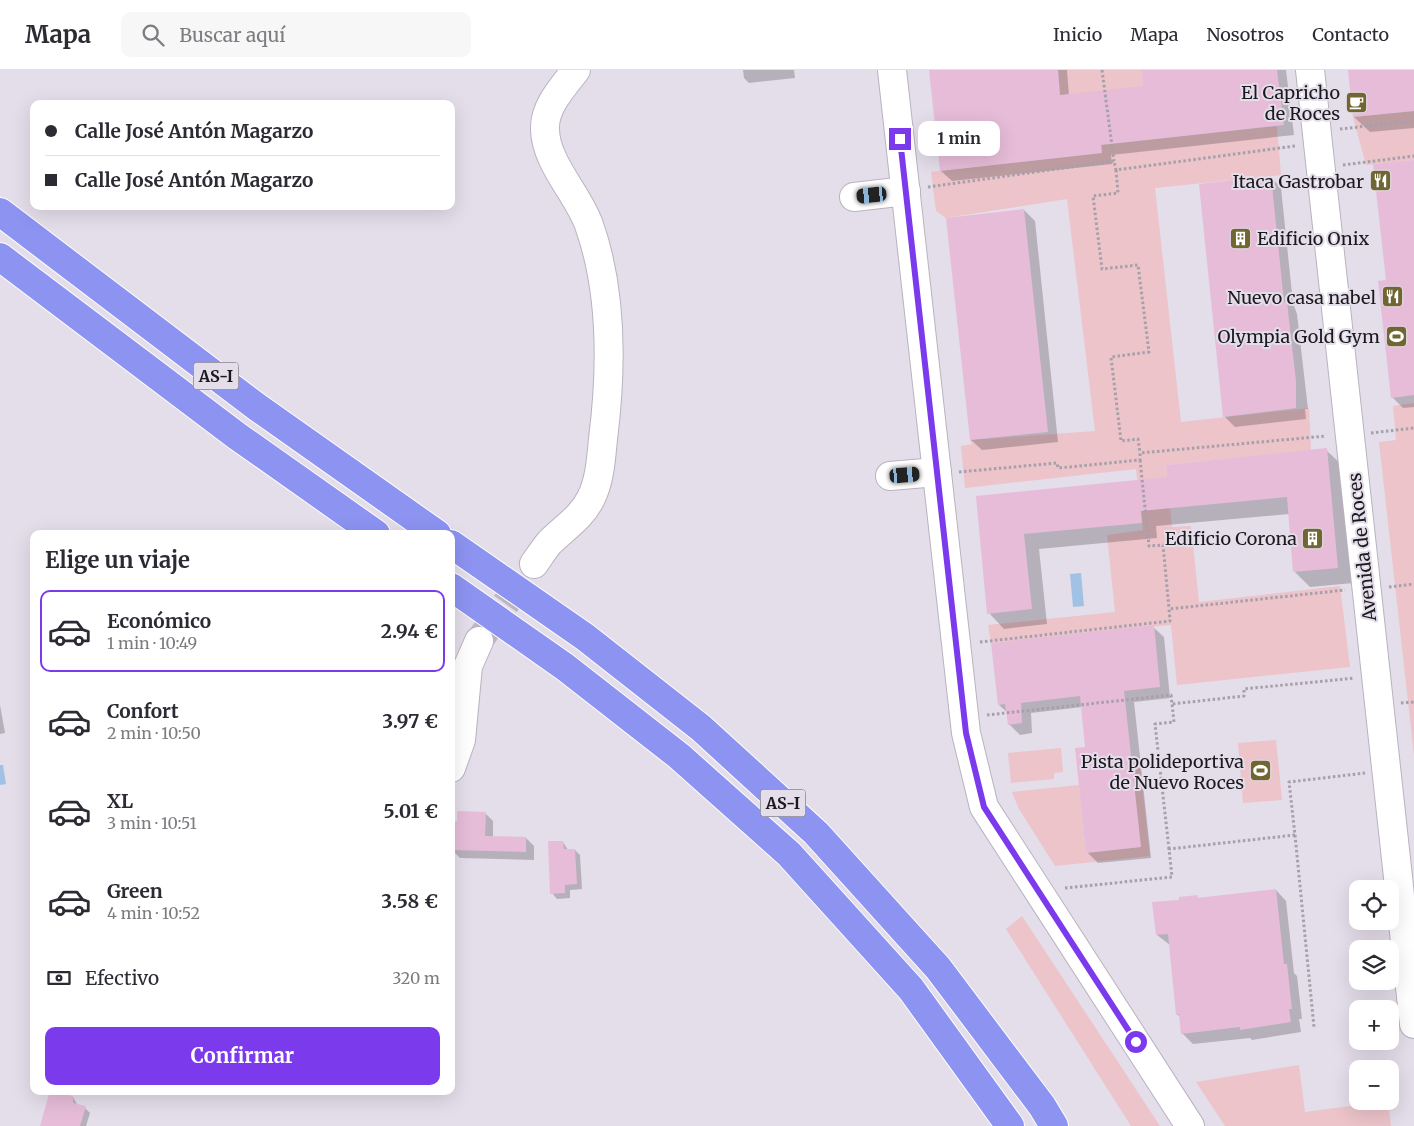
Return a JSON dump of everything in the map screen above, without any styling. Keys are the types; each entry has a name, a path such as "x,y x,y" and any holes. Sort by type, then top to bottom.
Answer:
{"highway":[{"name":"AS-I","path":"0,212 257,407 431,530"},
{"name":"AS-I","path":"0,257 237,436 370,530"},
{"name":"AS-I","path":"455,547 585,637 701,728 816,833 938,968 1042,1106 1054,1126"},
{"name":"AS-I","path":"455,590 566,667 671,750 789,854 911,990 1010,1126"}],"street":[{"path":"534,564 549,543 581,513 591,498 598,475 610,383 606,296 589,226 580,206 548,150 544,128 554,99 576,70"},
{"path":"892,70 917,189 947,472 966,733 984,807 1190,1126"},
{"name":"Avenida de Roces","path":"1310,70 1414,1024"},
{"path":"854,197 917,189"},
{"path":"890,476 947,472"},
{"path":"455,757 461,740 468,666 479,641"}],"path":[{"path":"976,642 1170,621 1163,545 1149,546 1138,439 1121,441 1111,357 1149,352 1138,265 1102,269 1093,196 1118,193 1102,70"},
{"path":"1339,129 1414,121"},
{"path":"1116,170 1298,145"},
{"path":"1343,165 1414,156"},
{"path":"917,189 1114,161"},
{"path":"1370,433 1414,428"},
{"path":"1140,453 1330,436"},
{"path":"947,472 1057,463 1058,468 1140,460"},
{"path":"1386,587 1414,584"},
{"path":"1169,609 1346,590"},
{"path":"1172,704 1244,696 1244,689 1355,678"},
{"path":"984,716 1171,695 1174,722 1155,724 1172,876 1063,889"},
{"path":"1398,704 1414,702"},
{"path":"1314,1027 1289,782 1365,773"},
{"path":"1169,849 1295,835"}],"shaded area":[{"path":"1058,70 1142,70 1143,86 1119,143 1277,126 1281,175 1155,188 1181,422 1309,408 1311,450 1166,465 1172,527 1191,526 1199,602 1340,586 1350,667 1177,685 1171,625 991,643 988,625 1115,612 1107,535 1143,530 1136,469 965,488 961,446 972,444 970,440 1095,431 1067,199 946,218 936,211 931,172 1102,153 1096,92 1060,95"},
{"path":"1414,111 1414,160 1366,165 1353,117"},
{"path":"1414,403 1414,755 1379,442 1396,440 1393,406"},
{"name":"Pista polideportiva de Nuevo Roces","path":"1276,740 1282,800 1243,803 1238,743"},
{"path":"1061,748 1063,772 1054,773 1054,779 1011,783 1008,753"},
{"path":"1139,756 1150,856 1055,866 1019,809 1012,792 1079,785 1086,853 1140,847 1131,757"},
{"path":"1022,916 1160,1126 1131,1126 1006,929"},
{"path":"1299,1065 1305,1112 1349,1106 1349,1110 1389,1110 1391,1126 1225,1126 1196,1082"}],"water":[{"path":"1081,573 1084,606 1073,607 1070,574"},
{"path":"0,765 3,765 6,784 0,785"}],"building":[{"path":"929,70 1058,70 1060,95 1143,86 1142,70 1277,70 1284,125 1101,145 1102,153 940,171"},
{"path":"1348,70 1414,70 1414,111 1353,117"},
{"path":"1414,160 1414,395 1391,398 1378,281 1386,280 1373,164"},
{"path":"1271,176 1284,302 1287,302 1296,381 1296,408 1223,417 1199,184"},
{"path":"1024,209 1048,432 970,440 946,218"},
{"path":"1327,448 1338,568 1293,572 1287,497 1141,511 1142,523 1024,534 1032,609 987,614 976,496 1167,477 1166,465"},
{"path":"1154,625 1160,687 1124,691 1141,847 1086,853 1075,748 1085,747 1080,696 1021,703 1022,723 1008,725 1005,704 998,705 991,643"},
{"path":"457,811 486,812 485,836 526,837 526,852 455,850 455,821 457,821"},
{"path":"548,841 563,841 564,849 575,849 577,884 565,885 565,893 550,894"},
{"path":"1276,889 1284,964 1287,964 1292,1009 1289,1009 1291,1022 1240,1030 1240,1027 1181,1034 1179,1014 1176,1015 1168,934 1156,935 1152,902 1179,900 1179,897 1198,895 1197,898"},
{"path":"49,1095 73,1096 73,1103 86,1106 80,1126 40,1126"}],"tunnel":[{"path":"481,638 534,564"}],"place":[{"name":"El Capricho de Roces","path":"1356,102"},
{"name":"Itaca Gastrobar","path":"1380,181"},
{"name":"Edificio Onix","path":"1241,238"},
{"name":"Nuevo casa nabel","path":"1392,297"},
{"name":"Olympia Gold Gym","path":"1396,336"},
{"name":"Edificio Corona","path":"1313,538"},
{"name":"Pista polideportiva de Nuevo Roces","path":"1260,771"}],"route":[{"path":"900,139 966,733 984,807 1136,1042"}]}
